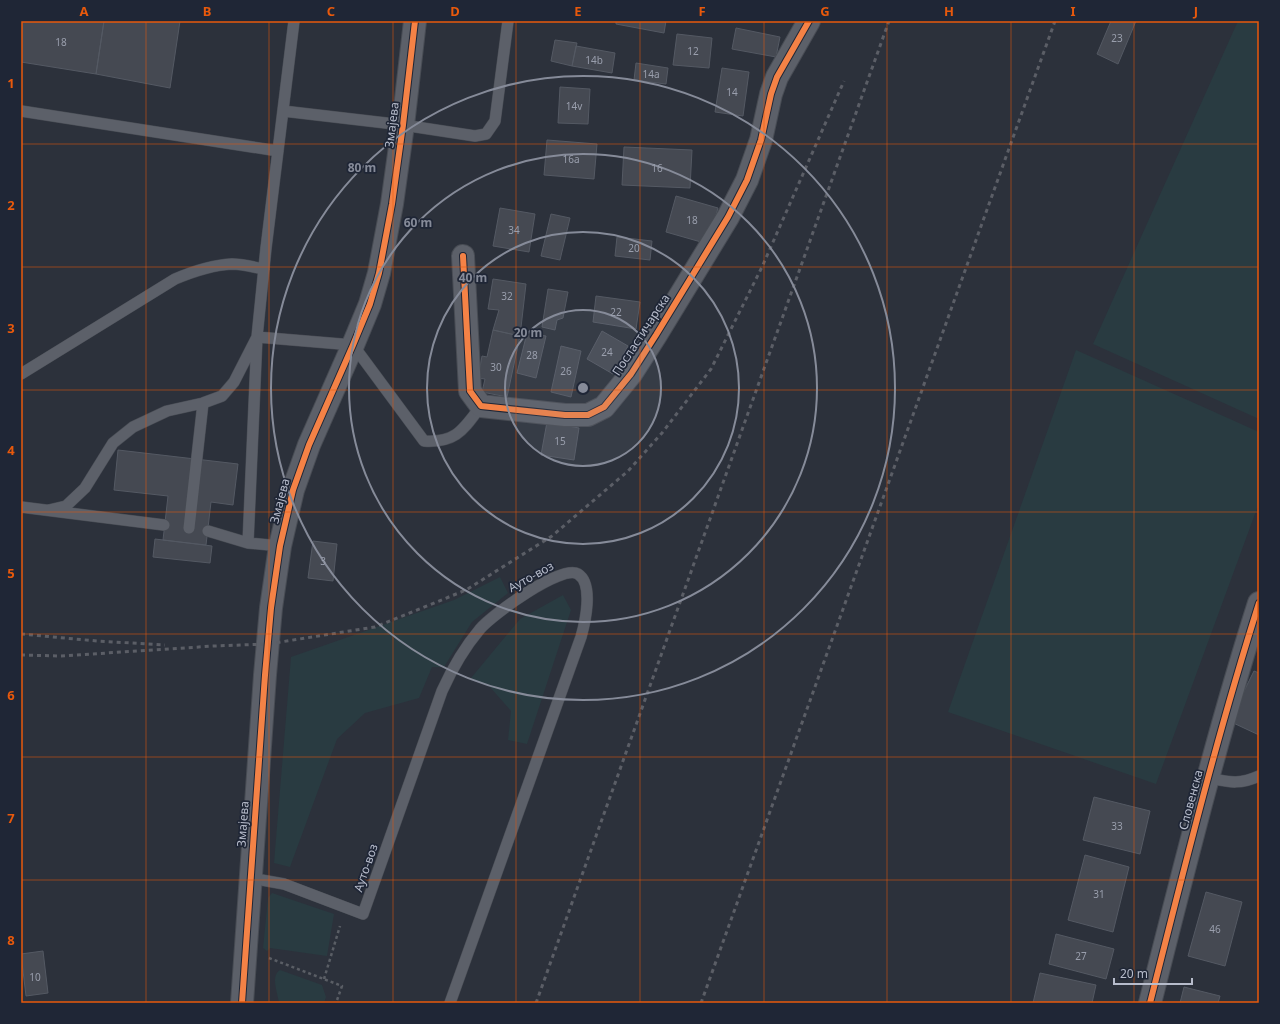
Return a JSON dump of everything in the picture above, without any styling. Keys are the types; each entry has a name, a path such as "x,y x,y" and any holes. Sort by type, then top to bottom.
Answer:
{"street":[{"name":"Змајева","path":"242,1003 265,675 271,608 280,546 293,490 309,445 370,304 379,273 392,204 415,21"},
{"name":"Посластичарска","path":"480,406 588,416 604,407 640,361 728,217 747,180 761,140 771,94 777,77 809,21"},
{"path":"463,256 470,390 480,406"},
{"name":"Словенска","path":"1150,1003 1208,778 1259,603"}],"lane":[{"path":"248,543 257,337 294,21"},
{"path":"283,112 475,136 486,134 495,121 508,21"},
{"path":"21,112 278,151"},
{"path":"21,374 175,279 198,269 234,264 264,269"},
{"path":"257,337 353,345 424,441 436,442 451,438 467,425 480,406"},
{"path":"49,510 66,506 84,488 113,443 133,427 167,411 203,403 222,396 234,382 257,337"},
{"path":"189,528 203,403"},
{"path":"21,507 164,525"},
{"path":"208,531 248,543 280,546"},
{"name":"Ауто-воз","path":"250,878 284,884 363,914 438,702 457,660 481,628 505,608 525,594 560,574 570,572 578,574 582,578 587,597 585,622 581,637 450,1003"},
{"path":"1208,778 1235,783 1250,780 1259,776"}],"path":[{"path":"324,979 341,923"},
{"path":"268,957 342,986 336,1003"}],"shaded area":[{"path":"1238,21 1259,21 1259,419 1093,344"},
{"path":"1076,350 1259,432 1259,503 1156,784 948,712"},
{"path":"500,577 508,593 472,622 444,667 432,667 419,698 365,713 337,739 290,867 274,863 291,657 454,600"},
{"path":"563,595 571,610 527,744 508,740 511,711 489,686 471,678 520,619"},
{"path":"272,893 334,914 327,956 270,948 267,951 263,948 268,898"},
{"path":"280,970 322,985 326,997 324,1003 279,1003 275,985 275,976"}],"building":[{"path":"21,21 104,21 96,74 21,62"},
{"path":"104,21 180,21 170,88 96,74"},
{"path":"616,21 666,21 664,33 616,24"},
{"path":"1111,21 1136,21 1118,64 1097,54"},
{"path":"736,28 780,37 776,57 732,49"},
{"path":"677,34 712,38 709,68 673,65"},
{"path":"555,40 577,43 572,66 551,61"},
{"path":"576,46 615,53 612,73 572,66"},
{"path":"636,63 668,68 666,84 634,80"},
{"path":"722,68 749,72 743,116 715,112"},
{"path":"560,87 590,89 588,124 558,123"},
{"path":"547,140 597,144 594,179 544,175"},
{"path":"624,147 692,150 690,188 622,185"},
{"path":"676,196 718,208 708,244 666,232"},
{"path":"500,208 535,214 529,252 493,246"},
{"path":"551,214 570,218 560,260 541,256"},
{"path":"617,237 652,241 650,260 615,256"},
{"path":"493,279 526,284 520,336 493,330 499,310 488,309"},
{"path":"548,289 568,292 563,318 557,320 555,330 542,327"},
{"path":"596,296 640,302 636,329 593,322"},
{"path":"493,330 520,336 507,397 482,392 485,379 478,378 482,356 487,357"},
{"path":"602,331 628,346 613,374 587,359"},
{"path":"527,333 546,336 536,378 517,373"},
{"path":"561,346 581,351 571,397 551,392"},
{"path":"547,422 579,428 574,460 541,455"},
{"path":"118,450 238,464 233,505 211,502 206,545 163,540 168,496 114,490"},
{"path":"155,539 212,546 210,563 153,557"},
{"path":"313,541 337,544 333,581 308,578"},
{"path":"1254,671 1259,673 1259,735 1229,721"},
{"path":"1094,797 1150,811 1140,854 1083,840"},
{"path":"1085,855 1129,867 1113,932 1068,920"},
{"path":"1206,892 1242,902 1225,966 1188,956"},
{"path":"1056,934 1114,949 1106,979 1049,964"},
{"path":"43,951 48,993 26,996 21,954"},
{"path":"1040,973 1096,985 1092,1003 1033,1003"},
{"path":"1184,987 1220,996 1218,1003 1180,1003"}],"railway":[{"path":"536,1003 889,21"},
{"path":"701,1003 1055,21"},
{"path":"21,655 61,656 268,644 375,627 466,590 552,536 628,471 662,433 711,369 762,267 844,81"},
{"path":"21,634 165,645"}],"cycle path":[{"path":"242,1003 265,675 271,608 280,546 293,490 309,445 370,304 379,273 392,204 415,21"},
{"path":"463,256 470,391 481,406 565,415 588,415 604,407 631,374 728,217 747,180 761,140 771,94 777,77 809,21"},
{"path":"1150,1003 1215,752 1259,603"}]}
